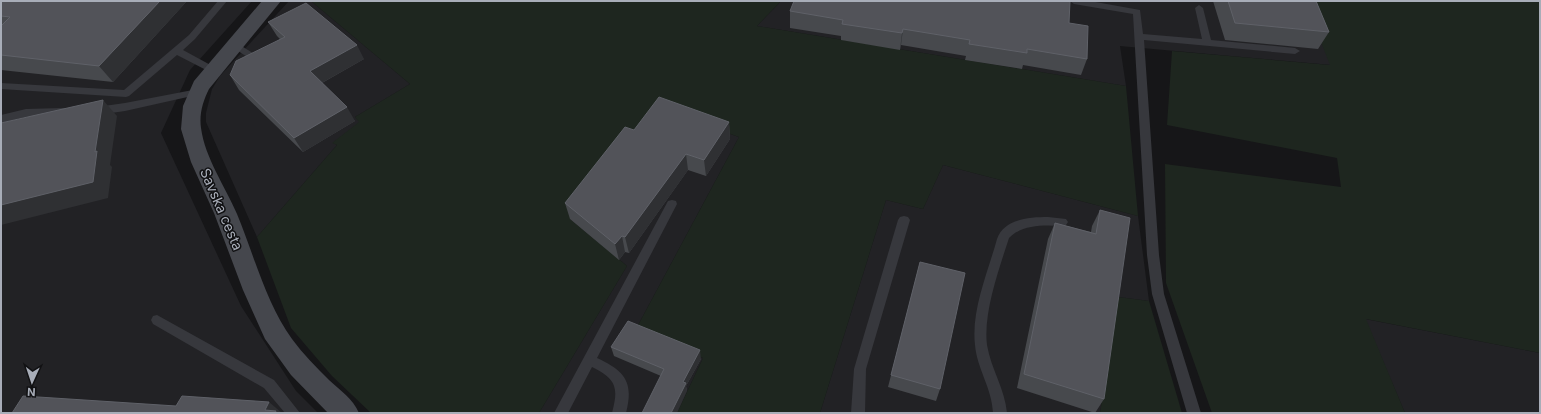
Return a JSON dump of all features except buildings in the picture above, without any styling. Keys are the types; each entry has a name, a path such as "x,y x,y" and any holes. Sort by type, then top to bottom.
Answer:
{"street":[{"name":"Savska cesta","path":"272,1 213,70 198,92 194,99 191,111 191,129 198,153 225,213 265,314 276,336 289,354 310,378 346,413"}],"lane":[{"path":"1,86 126,94 192,37 223,1"},
{"path":"1074,1 1137,12 1153,255 1158,294 1194,413"},
{"path":"1199,8 1207,43"},
{"path":"1139,37 1295,51"},
{"path":"235,45 258,60"},
{"path":"176,50 213,70"},
{"path":"1,119 26,113 80,112 125,107 198,92"},
{"path":"561,413 672,204"},
{"path":"858,413 860,369 904,220"},
{"path":"1000,413 995,386 981,345 981,321 1001,245 1005,234 1016,226 1031,222 1062,222"},
{"path":"157,320 269,384 293,413"},
{"path":"589,360 612,370 620,379 623,388 622,403 619,413"}],"shaded area":[{"path":"1,1 252,1 190,70 161,133 241,306 296,391 318,413 1,413"},
{"path":"289,1 311,1 410,84 355,117 360,122 333,143 337,145 257,237 206,122 206,113 212,89 220,76"},
{"path":"311,1 781,1 757,26 1126,86 1138,216 943,165 923,209 886,200 820,413 677,413 703,358 636,329 739,137 656,108 570,219 627,266 539,413 371,413 332,376 291,328 257,237 337,145 332,143 359,122 355,117 410,84"},
{"path":"781,1 1305,1 1331,65 1120,46 1126,86 757,26"},
{"path":"1305,1 1540,1 1540,353 1366,319 1405,413 1212,413 1166,283 1165,164 1341,187 1337,158 1167,125 1172,51 1330,65"},
{"path":"656,108 739,137 636,329 703,358 677,413 539,413 627,266 570,219"},
{"path":"943,165 1138,216 1149,301 1118,297 1100,413 820,413 886,200 923,209"},
{"path":"1118,297 1149,301 1182,413 1100,413"},
{"path":"1365,319 1540,353 1540,413 1405,413"}]}
